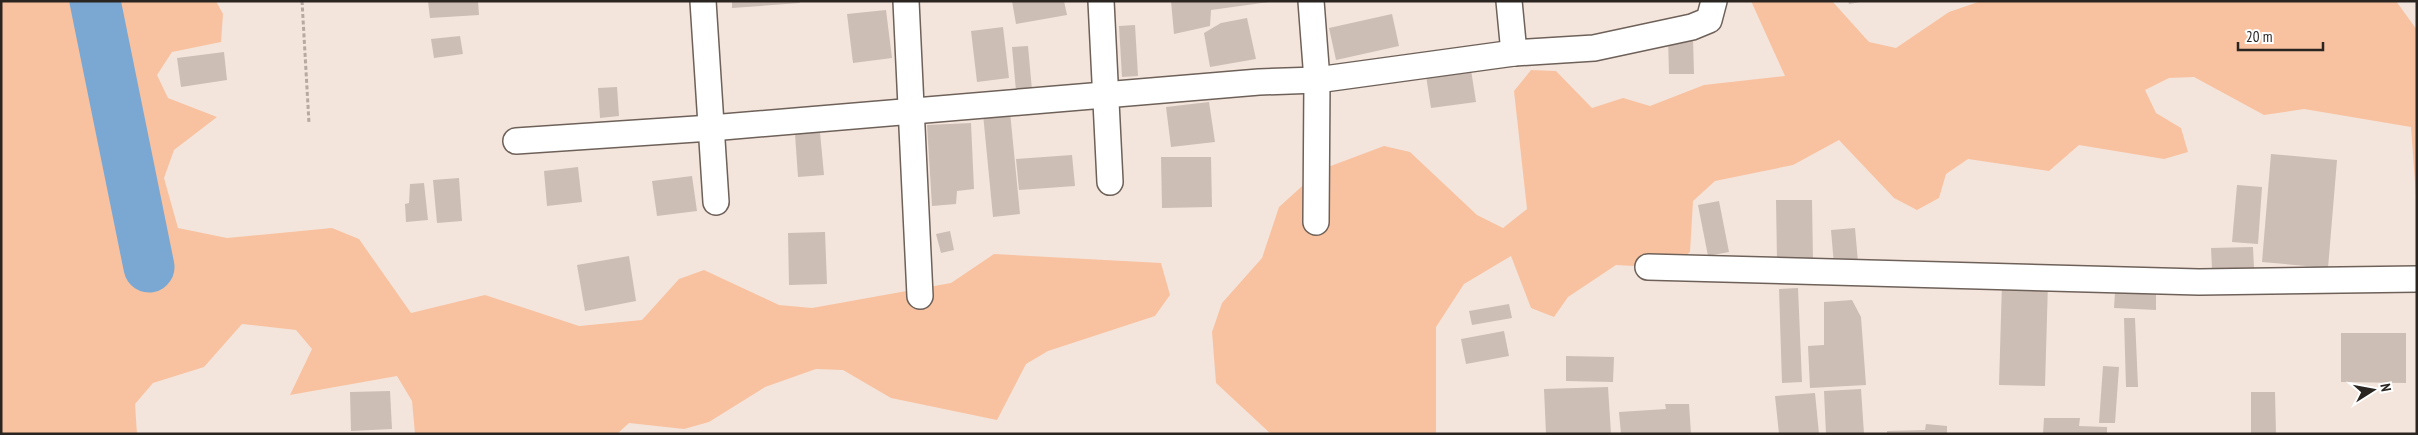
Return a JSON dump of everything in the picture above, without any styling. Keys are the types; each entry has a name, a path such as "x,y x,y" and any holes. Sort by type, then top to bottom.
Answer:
{"street":[{"path":"702,1 716,202"},
{"path":"906,1 913,111 920,296"},
{"path":"1101,1 1110,182"},
{"path":"1311,1 1317,80 1316,222"},
{"path":"1509,1 1514,53"},
{"path":"516,141 711,128 1259,82 1317,80 1514,53 1594,48 1692,27 1709,20 1714,1"},
{"path":"1648,267 2199,282 2417,279"}],"path":[{"path":"302,1 309,123"}],"shaded area":[{"path":"1,1 216,1 223,14 221,42 172,52 157,75 168,98 217,117 174,150 164,178 178,228 227,238 332,228 359,239 411,313 485,295 579,326 642,320 679,279 704,270 779,305 812,308 951,283 994,254 1161,263 1170,295 1155,316 1048,351 1026,364 997,420 891,398 843,370 816,369 765,387 709,422 684,429 629,423 617,434 415,434 412,401 397,376 290,395 312,349 296,330 242,324 204,367 153,383 135,404 137,434 1,434"},
{"path":"1751,1 1832,1 1869,42 1896,48 1949,12 1981,1 2396,1 2417,30 2417,210 2411,127 2304,109 2264,115 2194,77 2169,78 2145,90 2156,113 2181,128 2188,152 2164,159 2079,145 2049,171 1968,159 1946,174 1939,198 1917,210 1894,198 1839,140 1793,165 1715,181 1693,201 1690,252 1670,268 1616,265 1568,297 1554,317 1531,308 1511,256 1464,284 1436,327 1436,434 1271,434 1216,383 1212,332 1222,303 1262,258 1279,207 1320,170 1384,146 1410,152 1477,215 1503,228 1527,209 1514,91 1531,70 1556,71 1592,108 1623,98 1650,106 1704,85 1785,76"}],"building":[{"path":"428,1 478,1 479,15 430,18"},
{"path":"732,1 799,1 800,3 732,8"},
{"path":"1012,1 1064,1 1067,15 1016,24"},
{"path":"1171,1 1269,2 1211,10 1210,26 1174,34"},
{"path":"1848,1 1860,1 1860,2 1849,4"},
{"path":"886,10 892,58 853,63 847,14"},
{"path":"1392,14 1399,46 1336,60 1329,28"},
{"path":"1247,18 1256,59 1210,67 1204,33 1221,23"},
{"path":"1135,25 1138,76 1122,77 1119,26"},
{"path":"1003,27 1009,78 977,82 971,31"},
{"path":"460,36 463,54 434,58 431,39"},
{"path":"1668,38 1693,38 1694,74 1669,74"},
{"path":"1028,46 1032,90 1016,91 1012,47"},
{"path":"224,52 227,80 181,87 177,58"},
{"path":"1471,70 1476,102 1431,108 1426,76"},
{"path":"617,87 619,116 600,118 598,88"},
{"path":"1209,102 1215,142 1171,147 1166,107"},
{"path":"1010,112 1020,214 993,217 983,114"},
{"path":"971,123 974,189 957,191 956,204 932,206 927,125"},
{"path":"820,132 824,175 798,177 795,134"},
{"path":"2271,154 2337,160 2328,268 2262,262"},
{"path":"1072,155 1075,186 1019,190 1016,159"},
{"path":"1161,157 1211,157 1212,207 1162,208"},
{"path":"578,167 582,202 547,206 544,171"},
{"path":"692,176 697,211 657,216 652,181"},
{"path":"459,178 462,221 437,223 433,180"},
{"path":"424,183 428,220 406,222 405,204 409,203 410,184"},
{"path":"2237,185 2262,187 2258,244 2232,242"},
{"path":"1776,200 1812,200 1813,260 1777,261"},
{"path":"1719,201 1729,252 1708,256 1698,205"},
{"path":"1855,228 1858,262 1834,265 1831,230"},
{"path":"950,231 954,250 941,253 936,234"},
{"path":"825,232 827,284 789,285 788,233"},
{"path":"2253,247 2254,268 2212,269 2211,248"},
{"path":"629,256 636,301 585,311 577,265"},
{"path":"2002,282 2048,283 2045,386 1999,385"},
{"path":"1798,288 1802,382 1782,383 1779,289"},
{"path":"2115,292 2156,294 2156,310 2114,308"},
{"path":"1852,300 1861,317 1866,385 1810,388 1808,346 1824,345 1824,302"},
{"path":"1509,304 1512,318 1472,325 1469,311"},
{"path":"2124,318 2135,318 2138,387 2126,387"},
{"path":"1504,331 1509,356 1466,364 1461,339"},
{"path":"2341,333 2406,333 2406,383 2341,382"},
{"path":"1566,356 1614,357 1613,382 1566,381"},
{"path":"2103,366 2119,367 2115,423 2099,423"},
{"path":"1608,387 1611,434 1546,434 1544,389"},
{"path":"1861,389 1864,434 1826,434 1824,391"},
{"path":"390,391 392,429 351,431 350,392"},
{"path":"2251,392 2275,392 2276,434 2251,434"},
{"path":"1815,393 1819,434 1779,434 1775,396"},
{"path":"1665,404 1689,404 1691,434 1621,434 1619,412 1666,409"},
{"path":"2044,418 2080,418 2079,426 2107,427 2107,434 2043,434"},
{"path":"1926,424 1947,426 1947,434 1887,434 1887,431 1925,430"}],"waterway":[{"path":"95,1 149,267"}]}
